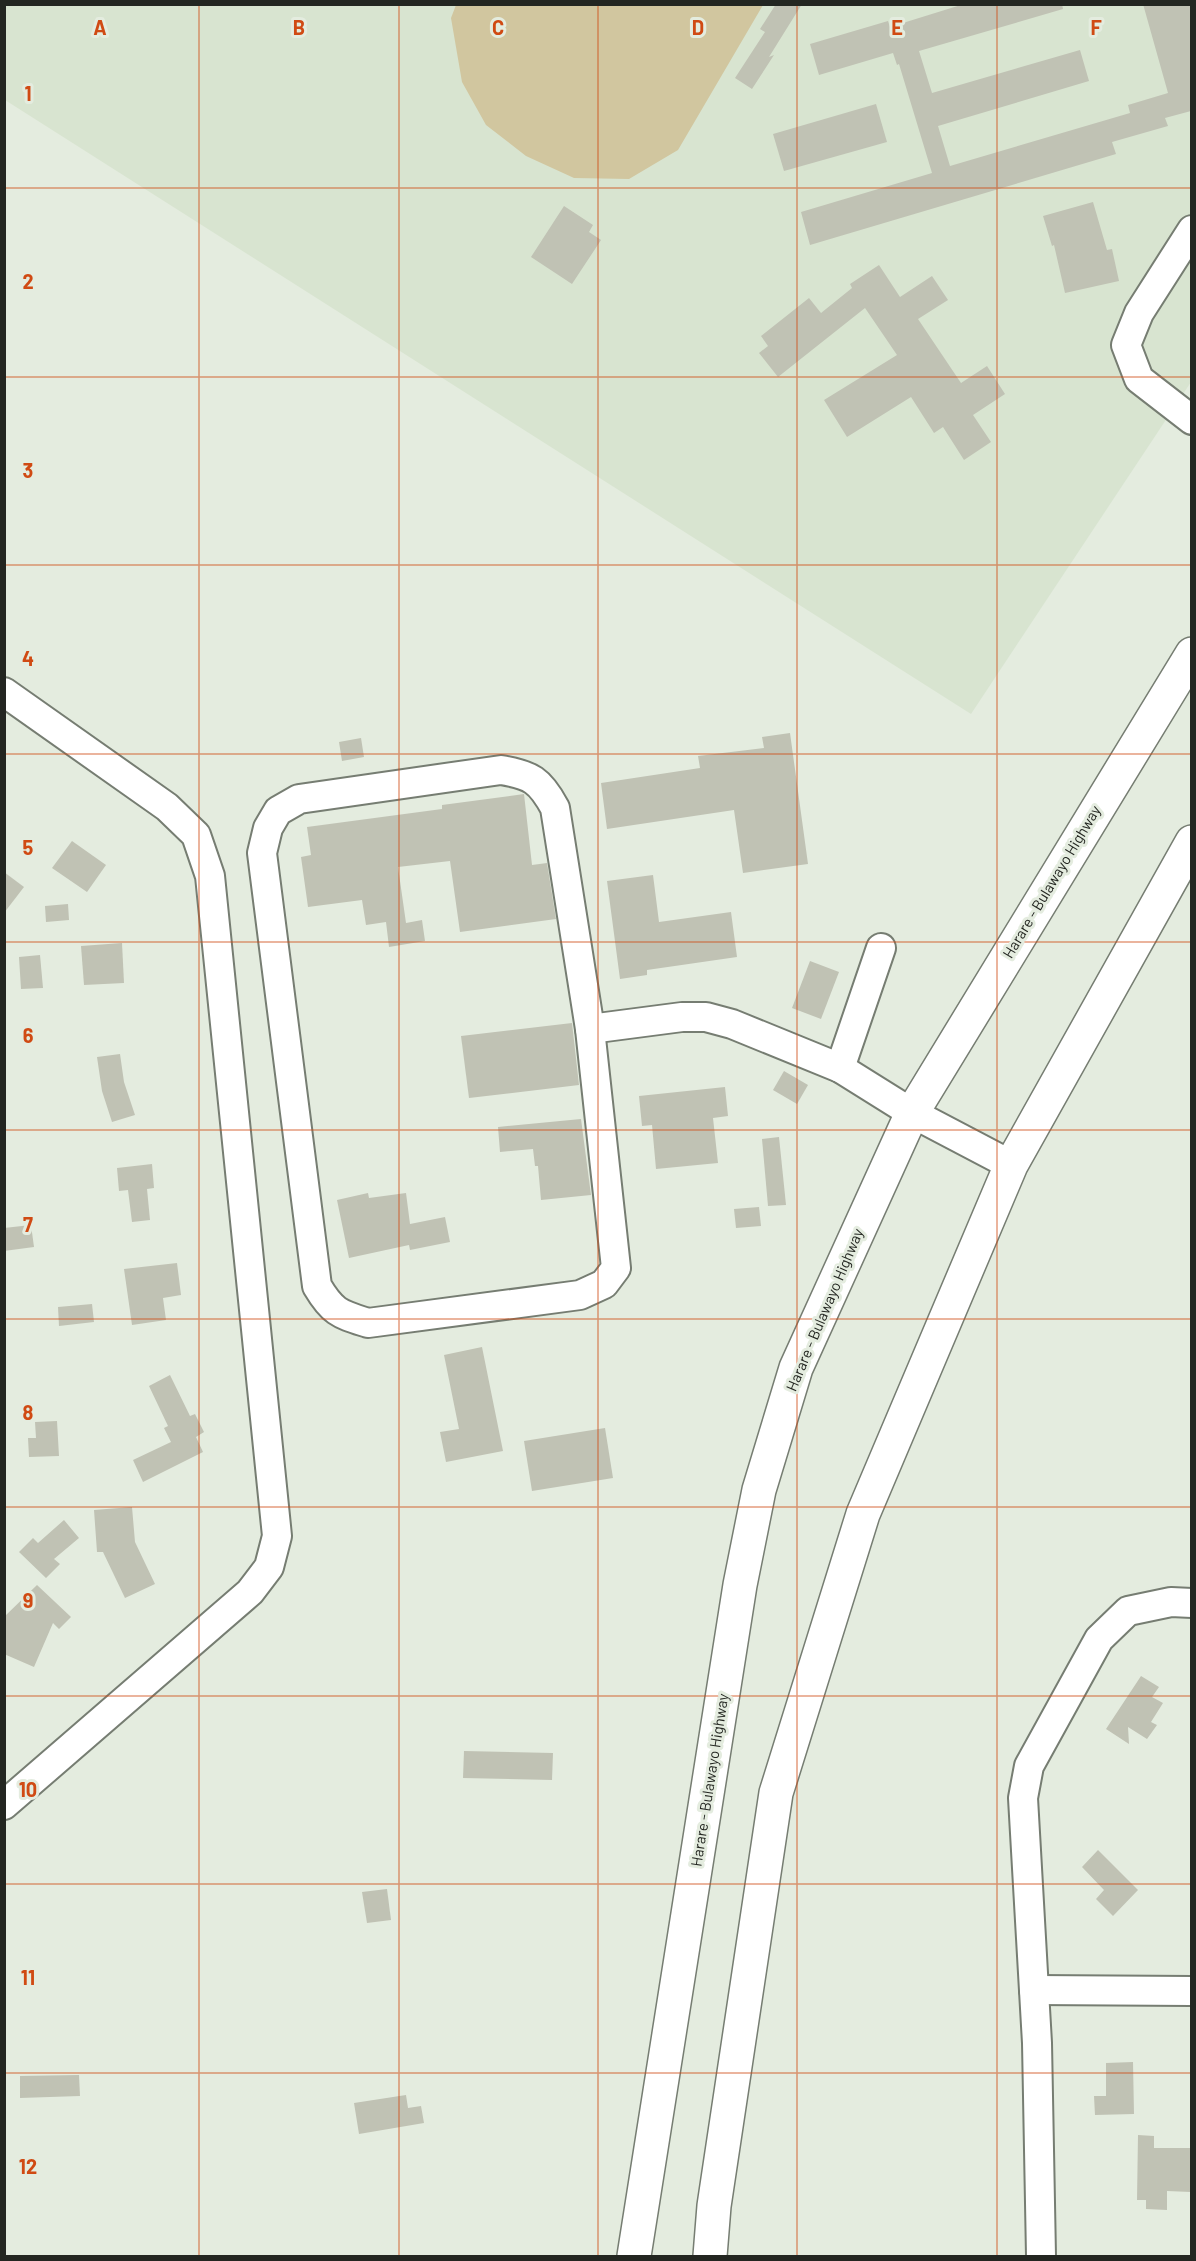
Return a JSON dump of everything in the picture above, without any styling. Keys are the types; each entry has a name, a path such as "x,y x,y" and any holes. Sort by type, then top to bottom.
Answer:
{"highway":[{"name":"Harare - Bulawayo Highway","path":"634,2256 738,1597 759,1490 796,1368 912,1113 1191,654"},
{"path":"710,2256 714,2206 776,1793 863,1514 1011,1165 1191,842"}],"street":[{"path":"1191,230 1139,313 1126,345 1139,379 1191,420"},
{"path":"4,692 166,807 196,835 210,876 277,1536 268,1567 250,1592 4,1805"},
{"path":"501,770 525,774 544,788 555,808 590,1029 616,1268 604,1284 580,1295 368,1323 344,1315 328,1305 317,1286 262,853 268,828 278,811 299,799 501,770"},
{"path":"840,1068 881,948"},
{"path":"590,1029 682,1017 706,1017 732,1024 840,1068 912,1113 1011,1165"},
{"path":"1041,2256 1034,1990 1023,1798 1029,1766 1099,1638 1128,1611 1171,1602 1191,1603"},
{"path":"1034,1990 1191,1991"}],"shaded area":[{"path":"456,4 763,5 678,150 629,179 574,178 526,156 486,125 462,82 451,18"},
{"path":"4,5 1191,5 1191,382 971,714 5,100"}],"building":[{"path":"776,4 802,4 752,89 735,78 765,32 760,29"},
{"path":"964,4 1062,4 1063,9 919,51 932,93 1080,50 1089,81 938,126 950,166 1130,113 1128,105 1168,93 1143,4 1191,4 1191,111 1165,118 1168,126 1112,142 1116,154 810,245 801,212 932,173 899,64 897,65 893,53 819,75 810,44 888,21 890,27"},
{"path":"876,104 887,142 784,171 773,134"},
{"path":"1093,202 1107,250 1112,249 1119,281 1065,293 1054,245 1052,246 1043,216"},
{"path":"564,206 593,225 589,232 601,240 572,284 531,257"},
{"path":"879,265 900,297 932,276 948,300 918,319 961,383 987,366 1005,394 973,415 991,442 964,460 943,427 934,433 911,397 847,437 824,400 897,355 865,308 778,377 759,353 768,346 761,336 809,298 821,313 852,288 850,284"},
{"path":"790,733 808,864 743,873 734,810 607,829 601,783 700,768 698,756 764,748 762,737"},
{"path":"361,738 364,757 342,761 339,742"},
{"path":"524,794 532,865 547,863 556,919 460,932 450,861 398,867 406,923 422,920 425,941 389,947 386,922 366,925 362,900 308,907 301,857 311,855 307,827 442,809 442,805"},
{"path":"72,841 106,865 87,892 52,868"},
{"path":"4,872 24,887 4,913"},
{"path":"653,875 659,922 731,912 737,957 647,970 647,975 620,979 607,881"},
{"path":"68,904 69,920 46,922 45,906"},
{"path":"122,943 124,983 84,985 81,946"},
{"path":"40,955 43,988 21,989 19,957"},
{"path":"810,961 839,972 821,1019 792,1008"},
{"path":"572,1023 579,1085 469,1098 461,1036"},
{"path":"120,1054 124,1082 135,1115 112,1122 102,1091 97,1057"},
{"path":"784,1071 808,1085 797,1104 773,1090"},
{"path":"725,1087 728,1116 713,1118 718,1163 656,1169 652,1125 642,1126 639,1096"},
{"path":"581,1119 591,1195 541,1200 538,1166 535,1166 533,1149 500,1152 498,1127"},
{"path":"779,1137 786,1205 768,1206 762,1139"},
{"path":"152,1164 154,1188 147,1189 150,1220 132,1222 128,1190 119,1191 117,1168"},
{"path":"368,1193 369,1198 406,1193 410,1224 445,1217 450,1242 410,1250 409,1245 349,1258 337,1200"},
{"path":"759,1207 761,1226 736,1228 734,1209"},
{"path":"31,1225 34,1247 4,1251 4,1228"},
{"path":"177,1263 181,1295 163,1298 166,1320 132,1325 124,1269"},
{"path":"92,1304 94,1322 59,1326 58,1307"},
{"path":"482,1347 503,1451 446,1462 440,1432 459,1429 444,1355"},
{"path":"170,1375 190,1416 195,1414 204,1432 196,1437 203,1452 143,1482 133,1460 171,1442 164,1428 168,1426 149,1386"},
{"path":"57,1421 59,1456 29,1457 28,1438 36,1438 35,1422"},
{"path":"605,1428 613,1478 532,1491 524,1441"},
{"path":"132,1507 135,1542 155,1584 125,1598 103,1552 97,1552 94,1510"},
{"path":"64,1520 79,1538 54,1559 60,1564 46,1578 19,1552 33,1538 38,1543"},
{"path":"37,1585 71,1617 59,1629 53,1623 34,1667 4,1654 4,1617"},
{"path":"1141,1676 1159,1687 1152,1697 1163,1703 1151,1722 1157,1725 1147,1739 1128,1727 1129,1744 1106,1729"},
{"path":"464,1751 553,1753 552,1780 463,1778"},
{"path":"1098,1850 1138,1890 1113,1916 1096,1899 1104,1890 1082,1867"},
{"path":"387,1889 391,1920 367,1923 362,1892"},
{"path":"1133,2062 1134,2114 1095,2115 1094,2096 1106,2096 1106,2063"},
{"path":"79,2075 80,2096 20,2098 20,2076"},
{"path":"406,2095 408,2108 421,2106 424,2123 359,2134 354,2103"},
{"path":"1138,2135 1154,2136 1154,2148 1191,2148 1191,2192 1167,2191 1167,2210 1146,2209 1146,2200 1137,2200"}]}
